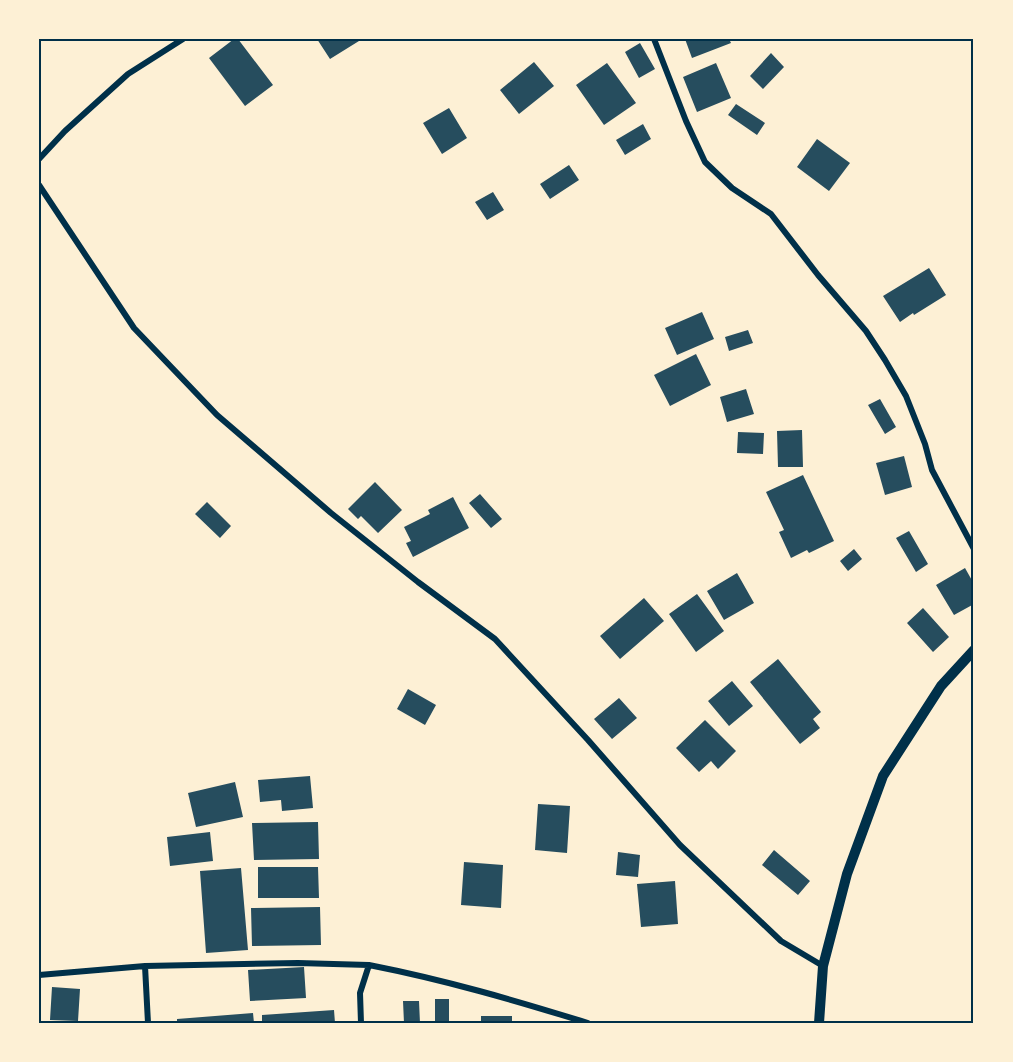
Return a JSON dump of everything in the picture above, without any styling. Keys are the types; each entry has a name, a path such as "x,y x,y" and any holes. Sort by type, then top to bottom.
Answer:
{"street":[{"path":"39,159 65,131 128,74 183,39"},
{"path":"654,39 686,121 705,162 732,188 771,214 818,276 866,331 885,360 906,396 925,444 932,470 974,549"},
{"path":"39,185 134,328 217,416 331,513 495,639 680,845 780,941 823,966"},
{"path":"819,1023 823,966 847,874 883,776 941,686 974,650"},
{"path":"39,975 145,966 298,963 369,965 432,977 588,1023"},
{"path":"361,1023 360,993 369,965"},
{"path":"145,966 148,1023"}],"building":[{"path":"234,39 238,39 273,85 245,106 209,58"},
{"path":"317,39 358,39 359,41 330,59"},
{"path":"685,39 729,39 731,43 692,58"},
{"path":"640,43 655,69 639,78 625,52"},
{"path":"771,53 784,67 763,89 750,76"},
{"path":"534,62 554,86 519,114 500,90"},
{"path":"607,63 636,103 604,125 576,85"},
{"path":"716,63 731,98 697,112 683,77"},
{"path":"736,104 765,123 757,135 728,115"},
{"path":"449,108 467,138 442,154 423,123"},
{"path":"643,124 651,139 625,155 616,140"},
{"path":"817,139 850,163 829,191 797,167"},
{"path":"569,165 579,180 550,199 540,184"},
{"path":"493,192 504,210 487,220 475,202"},
{"path":"929,268 946,295 900,322 883,296"},
{"path":"702,312 714,339 677,355 665,328"},
{"path":"748,330 753,343 729,351 725,337"},
{"path":"696,354 711,385 670,406 654,375"},
{"path":"746,389 754,414 727,422 720,397"},
{"path":"880,399 896,427 885,434 868,405"},
{"path":"802,430 803,467 778,467 777,431"},
{"path":"738,432 764,433 763,454 737,453"},
{"path":"904,456 912,487 885,495 876,463"},
{"path":"803,475 834,541 809,553 807,550 791,558 779,532 784,530 766,492"},
{"path":"375,482 402,510 378,533 361,516 358,519 348,509"},
{"path":"480,494 502,519 491,528 469,503"},
{"path":"453,497 469,528 413,557 406,543 411,541 404,527 430,514 428,510"},
{"path":"207,502 231,526 220,538 195,514"},
{"path":"909,531 928,564 916,572 896,538"},
{"path":"854,549 862,559 848,571 840,561"},
{"path":"965,568 974,584 974,604 954,615 936,585"},
{"path":"737,573 754,603 724,620 707,591"},
{"path":"697,594 724,631 696,652 669,614"},
{"path":"644,598 664,621 620,659 600,636"},
{"path":"923,608 949,637 933,652 907,623"},
{"path":"778,659 821,712 813,719 820,728 800,744 750,682"},
{"path":"732,681 753,706 729,726 708,701"},
{"path":"408,689 436,705 425,725 397,709"},
{"path":"619,698 637,718 612,739 594,719"},
{"path":"705,720 736,751 718,769 711,761 699,772 676,748"},
{"path":"310,776 313,808 282,811 281,800 260,802 258,780"},
{"path":"235,782 243,817 196,827 188,793"},
{"path":"538,804 570,806 567,853 535,850"},
{"path":"318,822 319,859 254,860 252,823"},
{"path":"210,832 213,861 170,866 167,837"},
{"path":"774,850 810,881 798,895 762,865"},
{"path":"618,852 640,855 638,877 616,875"},
{"path":"464,862 503,865 501,908 461,905"},
{"path":"258,867 318,867 319,898 258,898"},
{"path":"241,868 248,950 206,953 200,871"},
{"path":"675,881 678,924 641,927 637,884"},
{"path":"320,907 321,945 252,946 251,908"},
{"path":"304,967 306,998 250,1001 248,970"},
{"path":"52,987 80,989 78,1021 50,1020"},
{"path":"435,999 449,999 449,1023 435,1023"},
{"path":"403,1001 419,1001 420,1023 404,1023"},
{"path":"334,1010 335,1023 262,1023 262,1015"},
{"path":"253,1013 254,1023 177,1023 177,1019"},
{"path":"481,1016 512,1016 512,1023 481,1023"}]}
